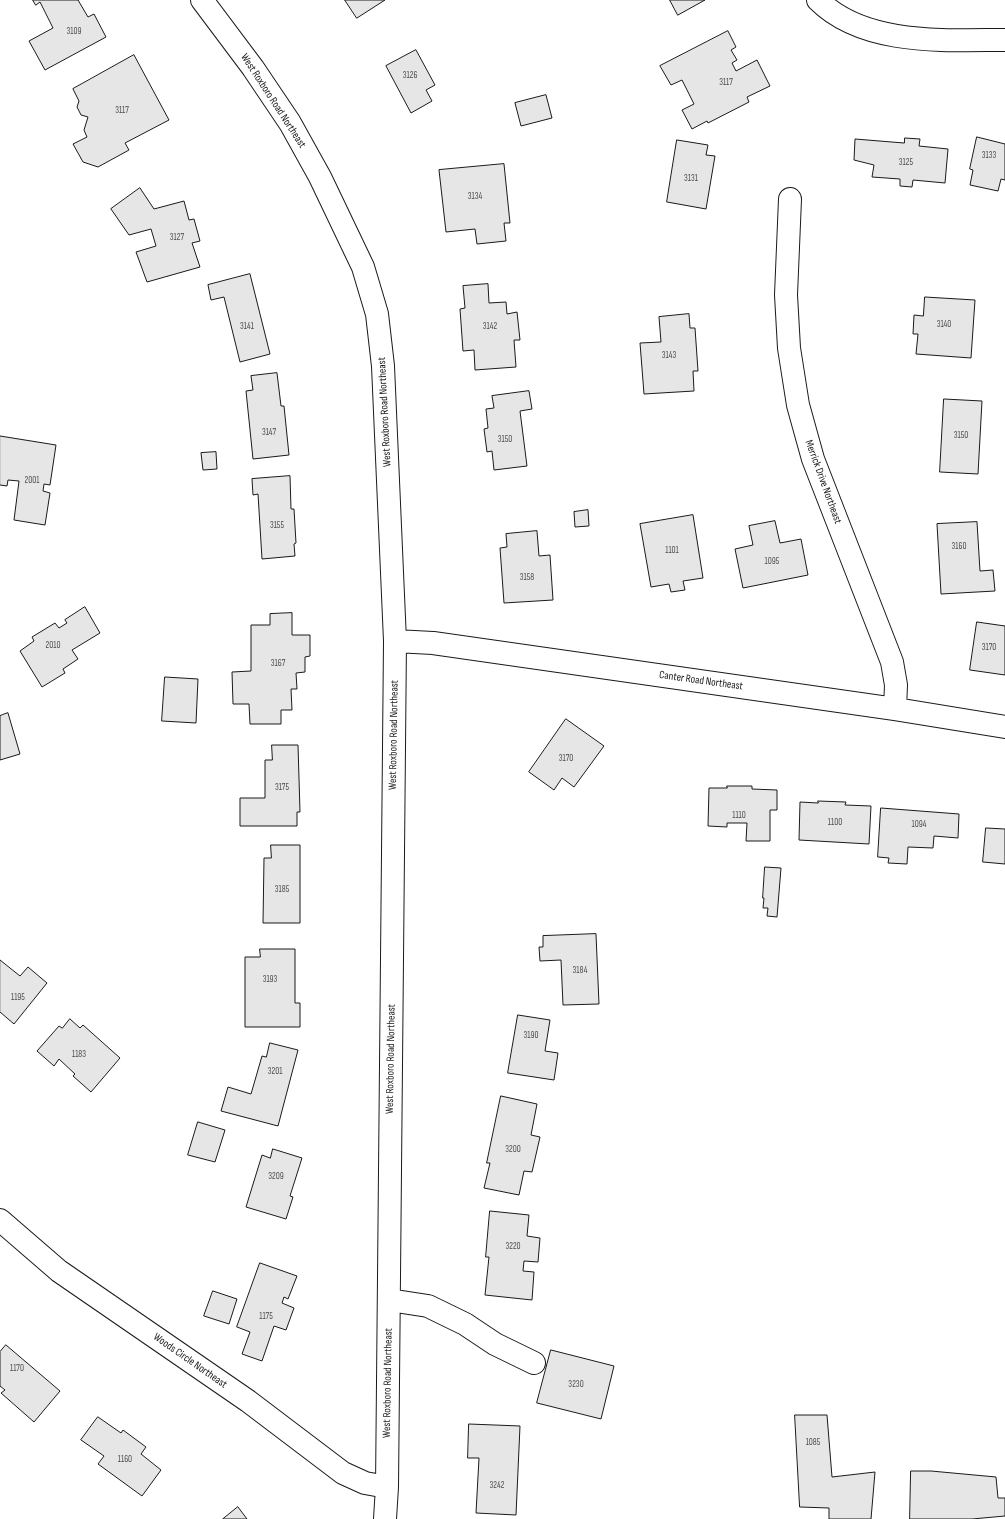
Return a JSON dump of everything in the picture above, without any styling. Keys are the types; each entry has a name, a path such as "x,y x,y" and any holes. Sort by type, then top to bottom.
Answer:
{"street":[{"name":"West Roxboro Road Northeast","path":"202,0 253,68 290,122 320,177 365,274 377,314 383,366 396,641 387,1487 385,1519"},
{"path":"818,0 827,8 861,28 895,36 946,40 1005,40"},
{"name":"Merrick Drive Northeast","path":"790,199 786,295 789,348 798,405 813,460 892,662 896,685 895,709"},
{"name":"Canter Road Northeast","path":"396,641 433,643 895,709 1005,727"},
{"name":"Woods Circle Northeast","path":"0,1220 59,1271 248,1401 343,1474 365,1483 387,1487"},
{"path":"389,1300 428,1306 465,1324 495,1344 534,1363"}],"building":[{"path":"33,0 78,0 88,17 94,14 106,37 45,70 29,41 53,28 40,2 36,5"},
{"path":"345,0 385,0 357,18"},
{"path":"670,0 705,0 678,15"},
{"path":"728,31 736,47 731,50 737,60 732,63 736,71 757,60 770,86 747,97 749,102 708,123 707,121 692,129 682,110 694,104 682,80 671,85 660,66"},
{"path":"416,50 435,85 426,90 432,101 411,113 386,66"},
{"path":"134,55 169,120 125,143 129,150 98,167 83,162 73,144 87,137 84,130 88,117 81,115 77,107 79,101 73,89"},
{"path":"546,95 552,118 521,126 515,103"},
{"path":"977,137 1005,144 1005,180 1001,179 998,191 970,185 973,170 970,169"},
{"path":"905,138 920,139 919,146 948,149 945,183 913,180 912,187 900,186 900,179 872,177 874,165 854,160 855,139 904,143"},
{"path":"677,140 708,145 706,155 715,156 706,209 667,202"},
{"path":"504,164 510,223 504,223 506,241 477,244 475,229 446,232 439,170"},
{"path":"140,188 154,209 184,201 189,220 194,219 200,241 192,243 200,267 147,282 136,252 156,246 151,229 129,235 111,209"},
{"path":"250,274 270,354 240,362 224,297 211,300 208,285"},
{"path":"488,284 489,303 506,302 507,314 517,312 520,340 514,340 516,367 475,370 474,350 463,351 460,309 465,308 463,286"},
{"path":"925,297 975,300 971,358 916,354 918,334 913,334 914,315 923,316"},
{"path":"689,314 690,328 695,328 698,371 693,371 694,391 644,394 640,343 661,342 659,317"},
{"path":"277,373 281,406 284,406 289,455 253,459 246,391 253,390 251,376"},
{"path":"529,391 532,409 520,411 527,466 494,470 492,451 487,452 484,429 488,428 486,409 494,408 492,396"},
{"path":"944,399 982,401 978,474 940,472"},
{"path":"0,436 56,445 50,485 44,484 43,491 50,493 45,525 14,520 19,481 8,480 7,486 0,485"},
{"path":"216,452 217,469 203,470 201,453"},
{"path":"290,476 291,509 294,509 296,543 294,544 295,556 262,559 258,494 253,495 252,479"},
{"path":"588,510 589,526 575,527 574,512"},
{"path":"693,515 703,578 683,581 685,590 671,592 669,584 651,587 640,524"},
{"path":"775,521 780,543 801,539 808,575 743,588 735,549 753,545 749,526"},
{"path":"977,522 980,571 993,570 995,591 941,594 937,524"},
{"path":"537,531 539,556 550,555 553,600 504,603 500,548 507,547 506,534"},
{"path":"85,607 100,633 72,650 78,659 63,669 65,673 42,687 20,651 34,641 32,637 55,623 59,628 67,623 65,620"},
{"path":"292,613 292,635 310,635 310,656 305,657 305,672 296,673 297,689 291,689 292,710 281,710 281,724 250,724 249,704 233,704 232,672 251,671 251,625 270,625 270,614"},
{"path":"977,622 1005,626 1005,675 970,670"},
{"path":"165,677 198,679 196,723 162,721"},
{"path":"8,713 20,754 0,760 0,716"},
{"path":"566,719 604,746 574,787 562,778 554,790 529,772"},
{"path":"272,745 298,745 300,812 297,812 297,826 240,826 240,798 265,798 265,760 272,760"},
{"path":"727,786 752,786 752,789 777,790 777,810 770,810 770,841 746,841 747,823 727,823 727,827 708,826 709,788 727,788"},
{"path":"818,801 846,802 845,805 871,806 869,844 799,840 800,802 818,803"},
{"path":"881,808 959,814 958,838 934,836 933,848 908,847 907,864 888,863 889,858 878,857"},
{"path":"986,828 1005,829 1005,864 983,862"},
{"path":"271,845 300,845 300,923 263,923 264,858 271,858"},
{"path":"765,867 781,868 777,917 767,916 768,908 763,908"},
{"path":"596,934 599,1004 563,1005 561,960 540,961 539,947 543,947 543,936"},
{"path":"260,949 295,949 295,1003 300,1003 300,1027 245,1027 245,957 260,957"},
{"path":"0,960 20,976 28,967 47,983 14,1024 0,1012"},
{"path":"518,1015 550,1020 545,1051 558,1053 554,1080 508,1073"},
{"path":"70,1019 80,1028 83,1025 120,1058 91,1092 73,1076 75,1074 59,1059 54,1066 37,1051 59,1026 62,1028"},
{"path":"270,1043 298,1050 278,1126 221,1111 228,1087 251,1094 262,1056 266,1057"},
{"path":"501,1096 537,1104 531,1135 540,1137 532,1172 524,1171 519,1195 484,1188 490,1163 487,1163"},
{"path":"198,1122 225,1130 215,1162 188,1155"},
{"path":"273,1149 302,1158 290,1196 293,1197 286,1219 246,1207 262,1155 270,1158"},
{"path":"490,1211 529,1215 527,1236 540,1238 538,1262 524,1261 523,1271 534,1272 532,1300 485,1295 489,1257 486,1257"},
{"path":"260,1263 297,1276 288,1299 284,1297 282,1303 294,1308 286,1330 274,1326 262,1361 242,1354 250,1332 237,1327"},
{"path":"213,1291 237,1299 229,1324 204,1316"},
{"path":"6,1345 60,1391 34,1422 1,1393 5,1390 0,1386 0,1352"},
{"path":"551,1350 614,1366 601,1419 537,1403"},
{"path":"795,1415 827,1415 832,1477 875,1472 871,1519 829,1519 829,1508 800,1507"},
{"path":"98,1417 121,1433 123,1430 146,1447 141,1454 161,1470 142,1496 98,1464 104,1456 81,1440"},
{"path":"469,1424 520,1426 516,1515 476,1513 479,1458 468,1458"},
{"path":"911,1471 931,1471 996,1477 998,1498 1005,1498 1005,1516 972,1519 910,1519"},
{"path":"238,1507 247,1519 223,1519"}]}
